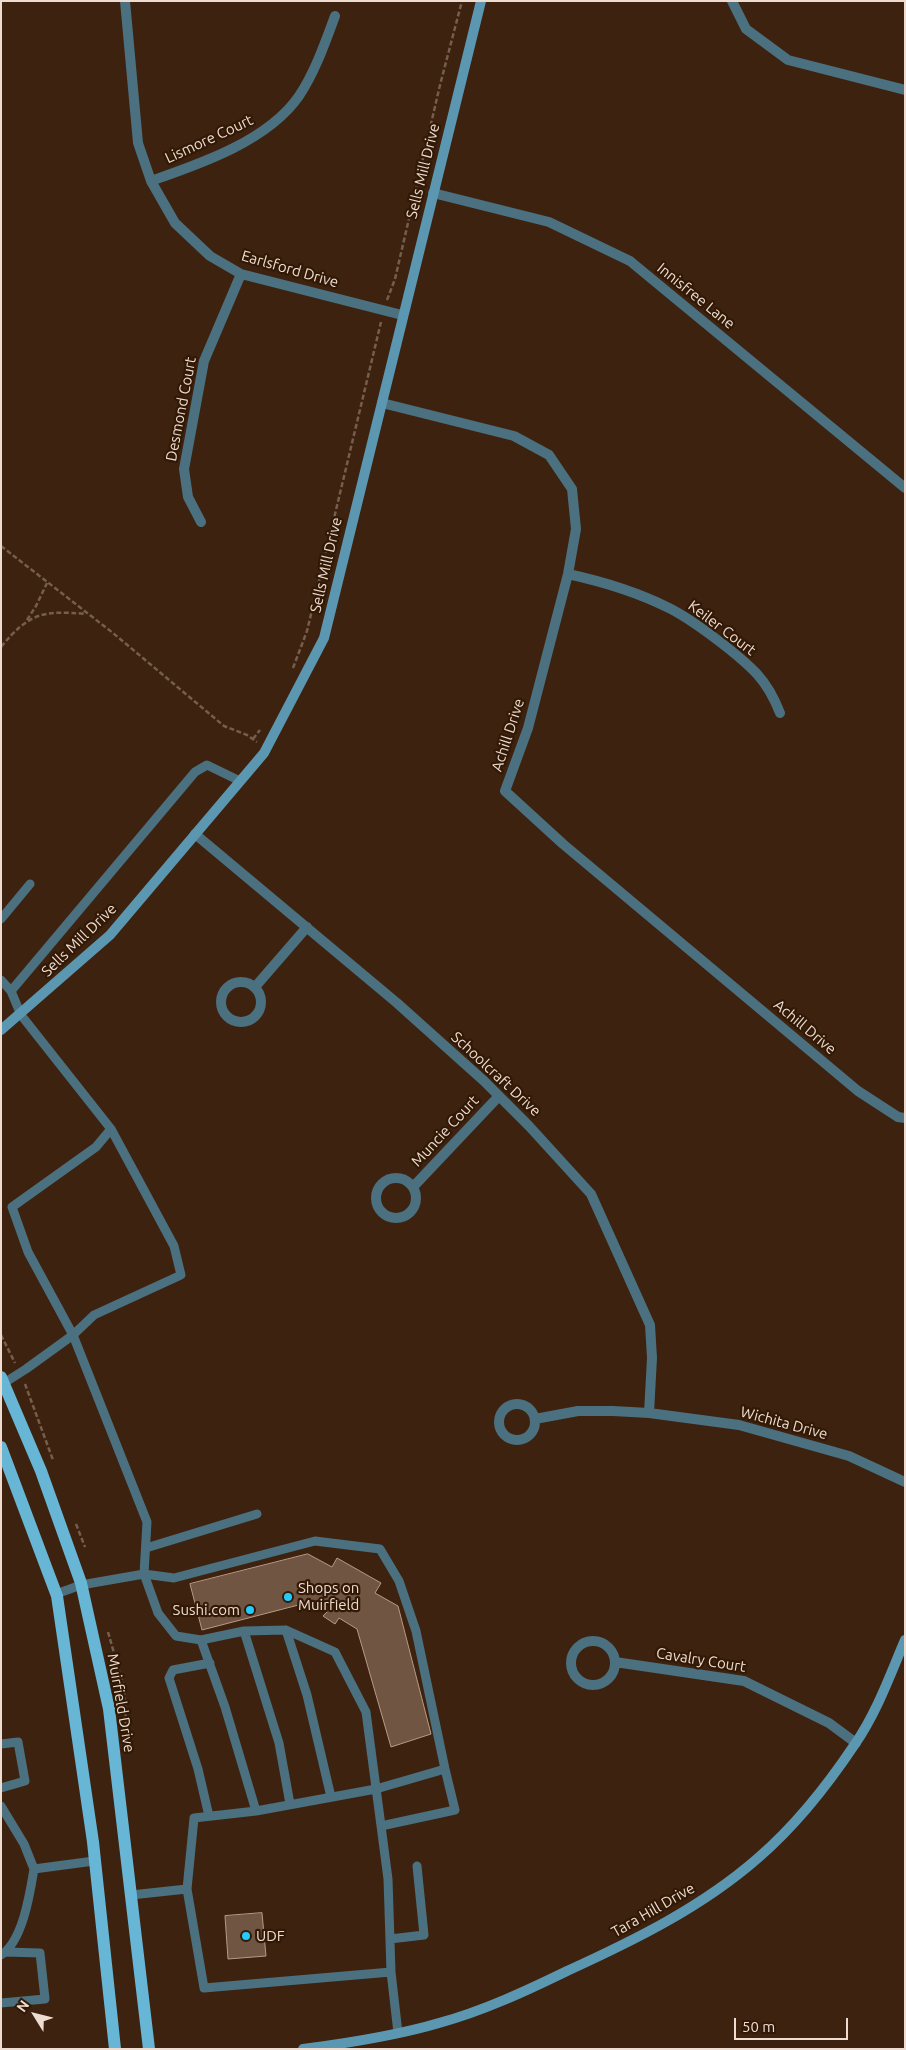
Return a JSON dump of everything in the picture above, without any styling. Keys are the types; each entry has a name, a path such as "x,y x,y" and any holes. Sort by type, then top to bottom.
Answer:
{"main road":[{"name":"Muirfield Drive","path":"3,1380 41,1471 82,1585 109,1709 149,2049"},
{"path":"1,1446 56,1594 76,1720 115,2049"}],"street":[{"name":"Earlsford Drive","path":"125,1 138,143 151,182 175,223 210,256 241,274 402,315"},
{"name":"Sells Mill Drive","path":"1,1030 21,1015 110,935 240,781 266,748 324,638 480,1"},
{"path":"732,1 746,29 788,60 905,90"},
{"name":"Lismore Court","path":"151,182 236,146 271,126 298,97 321,54 335,16"},
{"name":"Innisfree Lane","path":"433,193 549,222 630,262 905,488"},
{"name":"Desmond Court","path":"201,522 188,497 184,469 204,361 241,274"},
{"name":"Achill Drive","path":"382,403 514,436 549,455 572,489 576,529 568,574 528,728 505,791 563,844 858,1091 901,1117"},
{"name":"Keiler Court","path":"568,574 592,579 668,608 705,631 757,674 775,700 780,713"},
{"name":"Schoolcraft Drive","path":"195,834 397,1003 530,1126 591,1194 650,1324 652,1358 649,1413"},
{"path":"256,987 307,927"},
{"path":"243,982 256,987 261,999 261,1005 256,1017 244,1022 237,1022 226,1016 223,1010 222,996 230,985 243,982"},
{"name":"Muncie Court","path":"413,1187 499,1096"},
{"name":"Muncie Court","path":"402,1179 413,1187 417,1199 416,1206 407,1216 401,1218 389,1217 379,1208 376,1195 379,1189 389,1180 402,1179"},
{"name":"Wichita Drive","path":"535,1419 578,1411 649,1413 739,1425 849,1456 905,1482"},
{"name":"Tara Hill Drive","path":"303,2049 398,2033 440,2023 535,1986 629,1942 687,1910 760,1857 806,1807 856,1743 869,1722 905,1640"},
{"path":"597,1642 610,1649 615,1662 611,1676 600,1684 593,1685 580,1680 575,1675 572,1662 577,1649 582,1644 597,1642"},
{"name":"Cavalry Court","path":"615,1662 744,1681 829,1723 856,1743"}],"lane":[{"path":"11,991 195,772 207,765 240,781"},
{"path":"1,919 30,884"},
{"path":"1,980 11,991 21,1015 111,1129 174,1246 182,1274 94,1315 73,1335 26,1370 3,1380"},
{"path":"111,1129 96,1147 12,1207 28,1252 73,1335 147,1522 144,1574 158,1613 176,1636 201,1640 244,1631 286,1630 335,1652 366,1712 388,1879 391,1972 398,2033"},
{"path":"146,1548 257,1514"},
{"path":"56,1594 82,1585 144,1574 174,1578 315,1540 380,1549 399,1581 416,1631 455,1810 381,1826"},
{"path":"286,1630 307,1695 331,1797"},
{"path":"244,1631 279,1743 290,1804"},
{"path":"201,1640 210,1663 256,1811"},
{"path":"209,1816 198,1769 168,1678 173,1670 210,1663"},
{"path":"1,1744 18,1742 25,1781 1,1788"},
{"path":"391,1972 204,1988 187,1889 194,1818 256,1811 376,1789 445,1769"},
{"path":"1,1806 24,1844 34,1869 24,1917 4,1954 40,1953 45,1999 1,2003"},
{"path":"34,1869 94,1861"},
{"path":"390,1939 424,1935 417,1866"},
{"path":"131,1894 187,1889"}],"path":[{"path":"290,675 309,621 389,290 395,279 440,84 462,1"},
{"path":"1,546 113,633 224,726 253,739 266,748"},
{"path":"1,647 26,621 47,583"},
{"path":"26,621 40,614 58,612 88,614"},
{"path":"253,739 266,724"}],"building":[{"name":"Shops on Muirfield","path":"308,1554 332,1567 337,1558 381,1583 375,1593 398,1606 431,1734 391,1747 357,1629 339,1618 335,1624 323,1616 327,1612 310,1602 202,1630 190,1584"},
{"name":"UDF","path":"262,1913 266,1956 228,1959 225,1916"}],"place":[{"name":"Shops on Muirfield","path":"288,1597"},
{"name":"Sushi.com","path":"250,1610"},
{"name":"UDF","path":"246,1936"}]}
